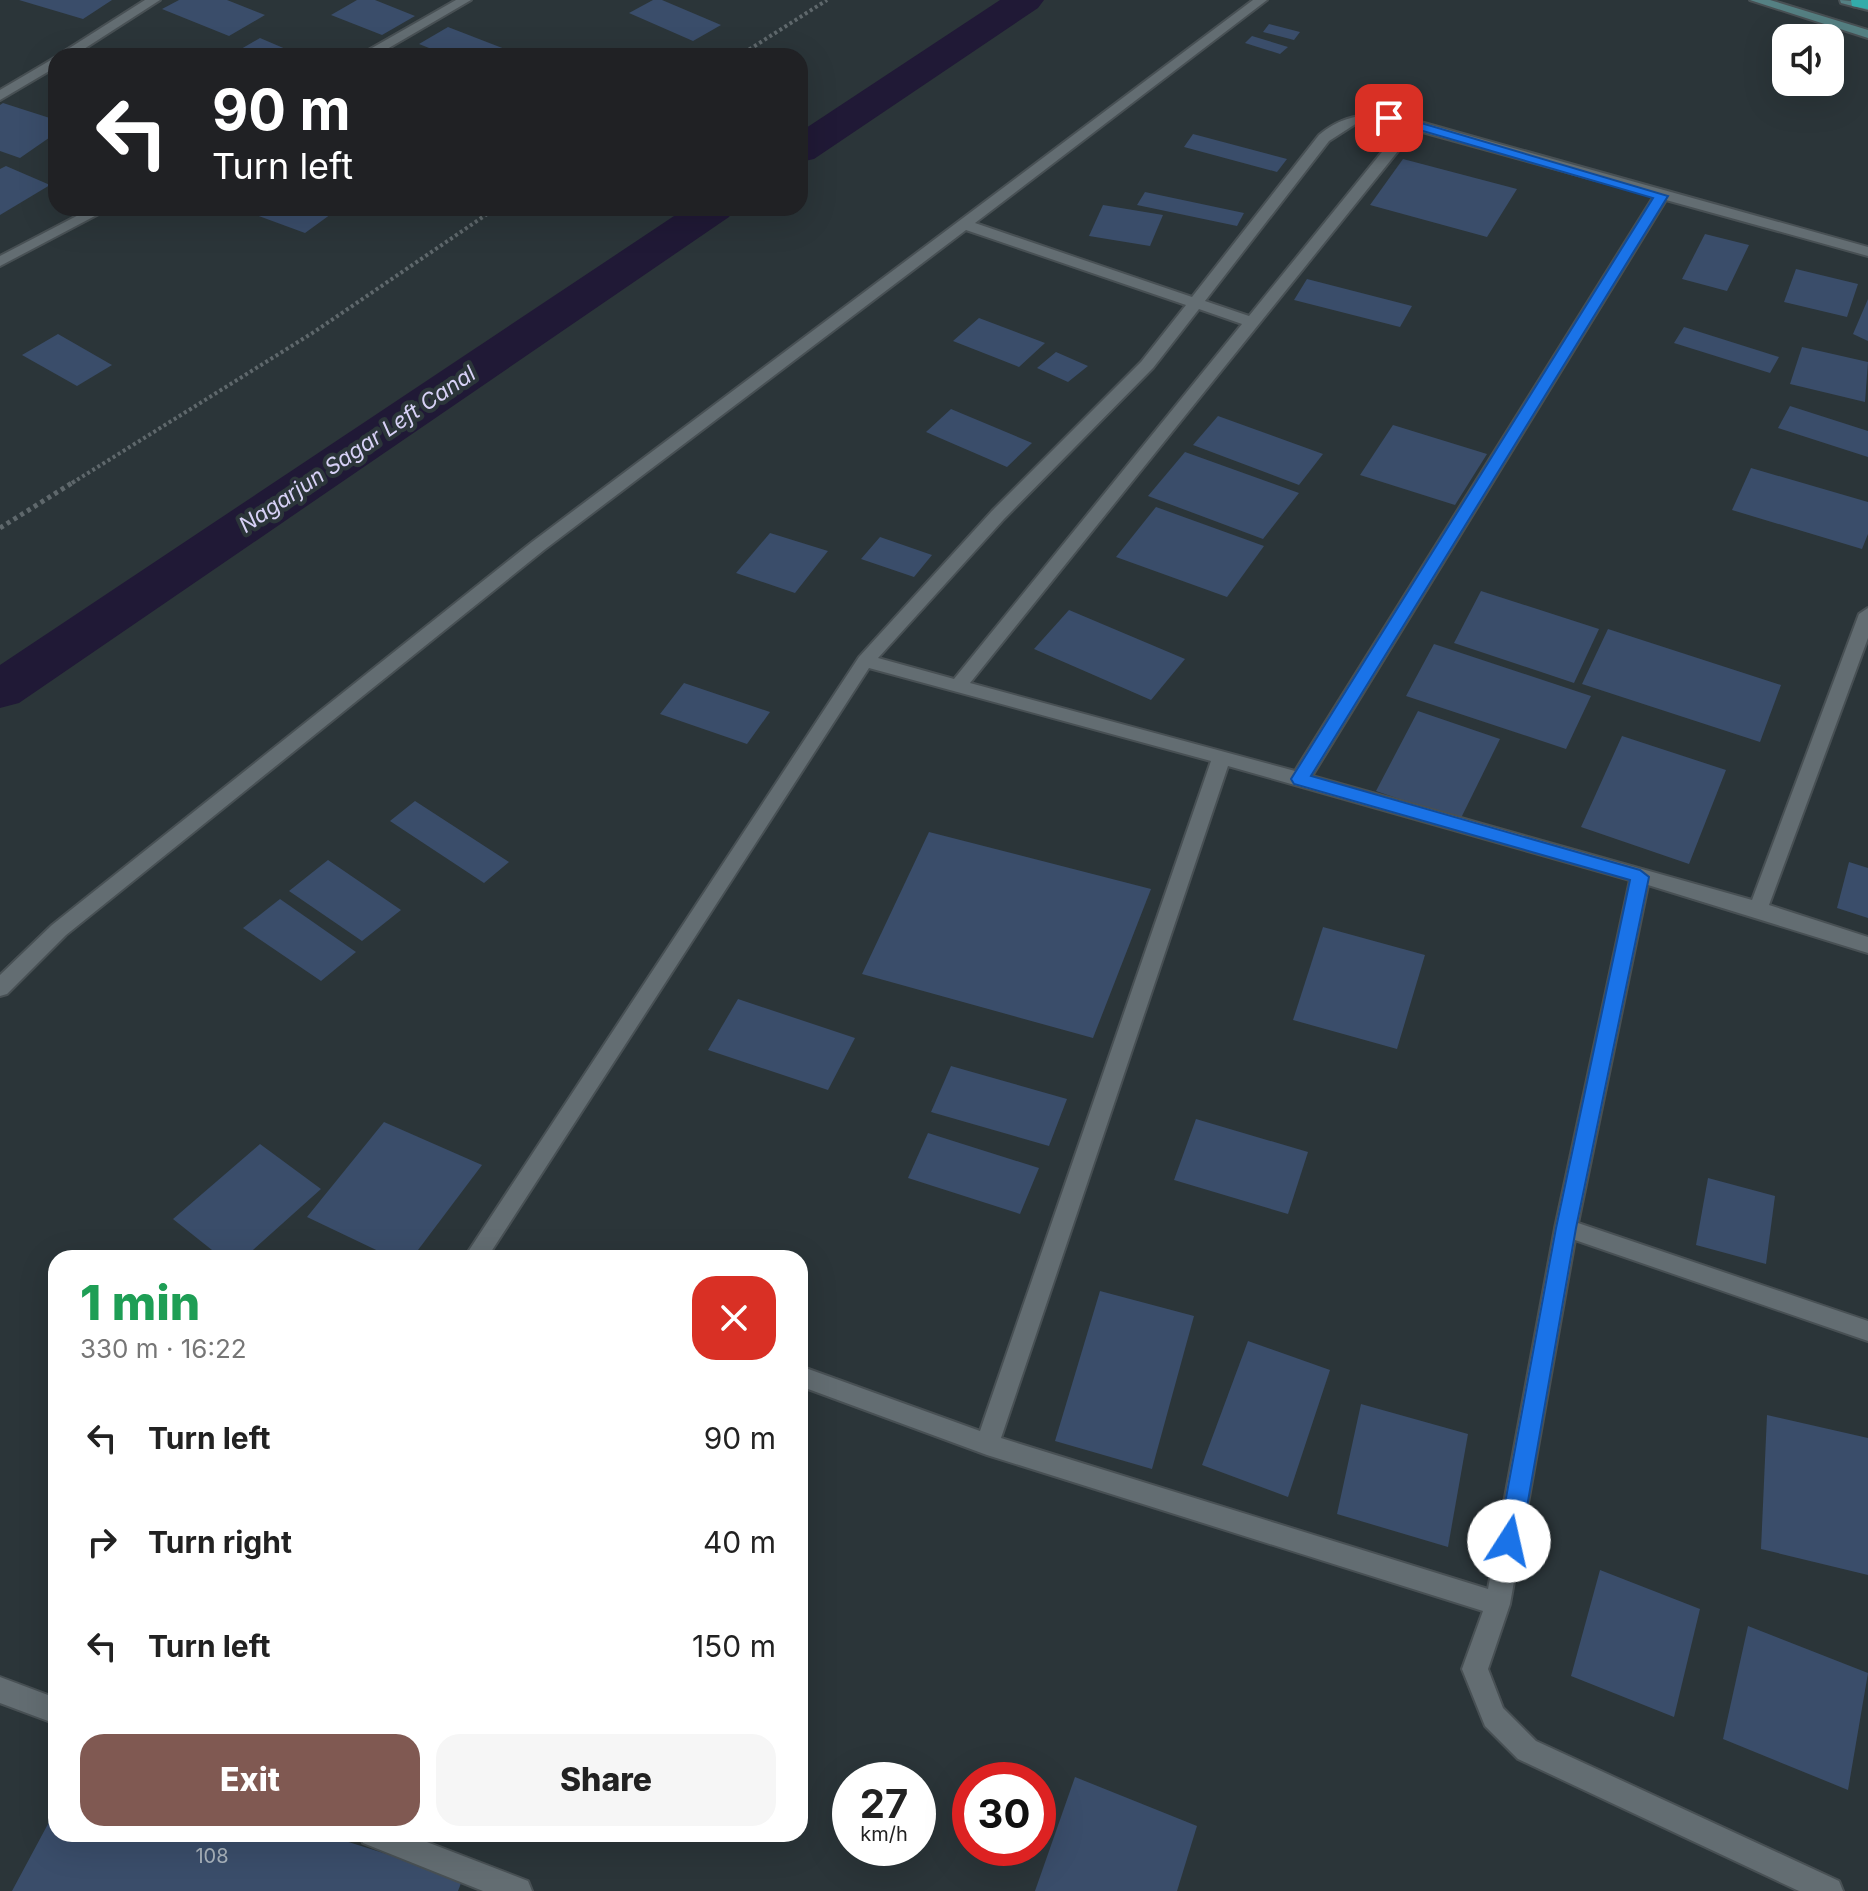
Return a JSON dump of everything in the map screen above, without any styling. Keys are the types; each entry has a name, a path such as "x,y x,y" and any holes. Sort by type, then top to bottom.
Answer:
{"main road":[{"path":"1756,0 1868,34"}],"street":[{"path":"77,48 154,0"},
{"path":"379,48 465,0"},
{"path":"0,988 59,930 525,556 1261,0"},
{"path":"0,96 48,66"},
{"path":"480,1250 865,661 998,515 1147,365 1324,138 1341,123 1362,117 1389,118 1868,252"},
{"path":"958,686 1412,124"},
{"path":"1300,779 1661,196"},
{"path":"4,257 87,216"},
{"path":"964,224 1252,322"},
{"path":"1758,909 1868,614"},
{"path":"865,661 1300,779 1758,909 1868,945"},
{"path":"987,1444 1221,759"},
{"path":"1640,877 1566,1228 1498,1604 1475,1669 1494,1717 1527,1750 1829,1891"},
{"path":"1566,1228 1868,1331"},
{"path":"808,1379 987,1444 1498,1604"},
{"path":"0,1690 48,1708"},
{"path":"392,1842 518,1891"}],"path":[{"path":"752,48 827,0"},
{"path":"0,528 314,332 484,216"}],"building":[{"path":"19,0 112,0 83,19"},
{"path":"179,0 227,0 265,15 229,36 162,9"},
{"path":"357,0 375,0 415,16 382,35 331,15"},
{"path":"653,0 662,0 721,25 693,41 629,13"},
{"path":"1269,24 1300,32 1294,40 1263,32"},
{"path":"448,27 502,48 429,48 419,44"},
{"path":"1252,36 1288,47 1280,54 1245,43"},
{"path":"260,38 283,48 243,48"},
{"path":"3,103 48,117 48,139 20,158 0,151 0,105"},
{"path":"1193,134 1287,159 1277,172 1184,147"},
{"path":"1403,159 1517,189 1487,237 1370,205"},
{"path":"6,166 48,186 0,215 0,169"},
{"path":"1145,192 1244,213 1237,226 1137,205"},
{"path":"1103,205 1163,215 1150,246 1089,236"},
{"path":"259,216 328,216 305,233"},
{"path":"1705,234 1749,245 1727,291 1682,279"},
{"path":"1796,269 1858,284 1847,317 1784,302"},
{"path":"1307,279 1412,306 1400,327 1294,300"},
{"path":"1868,299 1868,341 1853,334"},
{"path":"979,318 1045,343 1019,367 953,341"},
{"path":"1684,327 1779,357 1770,373 1674,343"},
{"path":"58,334 112,365 77,386 22,355"},
{"path":"1802,347 1868,362 1865,402 1790,384"},
{"path":"1056,352 1088,366 1068,382 1037,368"},
{"path":"1790,406 1868,431 1868,457 1778,428"},
{"path":"951,409 1032,443 1007,467 926,432"},
{"path":"1218,416 1323,454 1299,485 1193,445"},
{"path":"1393,425 1487,454 1455,505 1360,475"},
{"path":"1185,452 1299,493 1263,539 1148,496"},
{"path":"1751,468 1868,502 1868,534 1862,549 1732,510"},
{"path":"1156,507 1264,546 1227,597 1116,557"},
{"path":"770,533 828,551 795,593 736,573"},
{"path":"880,537 932,555 914,577 861,559"},
{"path":"1481,591 1599,629 1574,683 1454,643"},
{"path":"1069,610 1185,659 1151,700 1034,649"},
{"path":"1608,629 1781,685 1760,742 1582,684"},
{"path":"1434,644 1591,696 1566,749 1406,696"},
{"path":"684,683 770,712 747,744 660,714"},
{"path":"1418,711 1500,739 1460,820 1376,791"},
{"path":"1622,736 1726,770 1689,864 1581,827"},
{"path":"415,801 509,862 484,883 390,821"},
{"path":"929,832 1151,889 1093,1038 862,974"},
{"path":"328,860 401,910 362,941 289,891"},
{"path":"1849,862 1868,868 1868,918 1837,908"},
{"path":"280,899 356,952 321,981 243,928"},
{"path":"1323,927 1425,955 1397,1049 1293,1020"},
{"path":"738,999 855,1038 828,1090 708,1050"},
{"path":"951,1066 1067,1099 1049,1146 931,1112"},
{"path":"1196,1119 1308,1152 1288,1214 1174,1180"},
{"path":"384,1122 482,1165 418,1250 376,1250 307,1217"},
{"path":"928,1133 1039,1168 1020,1214 908,1178"},
{"path":"260,1144 321,1189 253,1250 212,1250 173,1219"},
{"path":"1708,1178 1775,1196 1766,1264 1696,1245"},
{"path":"1100,1291 1194,1316 1152,1469 1055,1441"},
{"path":"1248,1341 1330,1370 1288,1497 1202,1465"},
{"path":"1361,1404 1468,1434 1448,1547 1337,1514"},
{"path":"1767,1415 1868,1438 1868,1575 1761,1549"},
{"path":"1600,1570 1700,1609 1674,1717 1571,1676"},
{"path":"1748,1626 1868,1673 1848,1790 1723,1739"},
{"path":"1075,1777 1197,1826 1177,1891 1035,1891 1044,1866 1056,1866 1056,1831"},
{"path":"48,1824 48,1842 348,1842 463,1878 458,1891 12,1891"}],"waterway":[{"name":"Nagarjun Sagar Left Canal","path":"808,145 1025,0"},
{"name":"Nagarjun Sagar Left Canal","path":"0,690 702,216"}],"route":[{"path":"1389,118 1661,196 1300,779 1640,877 1566,1228 1509,1541"}]}
